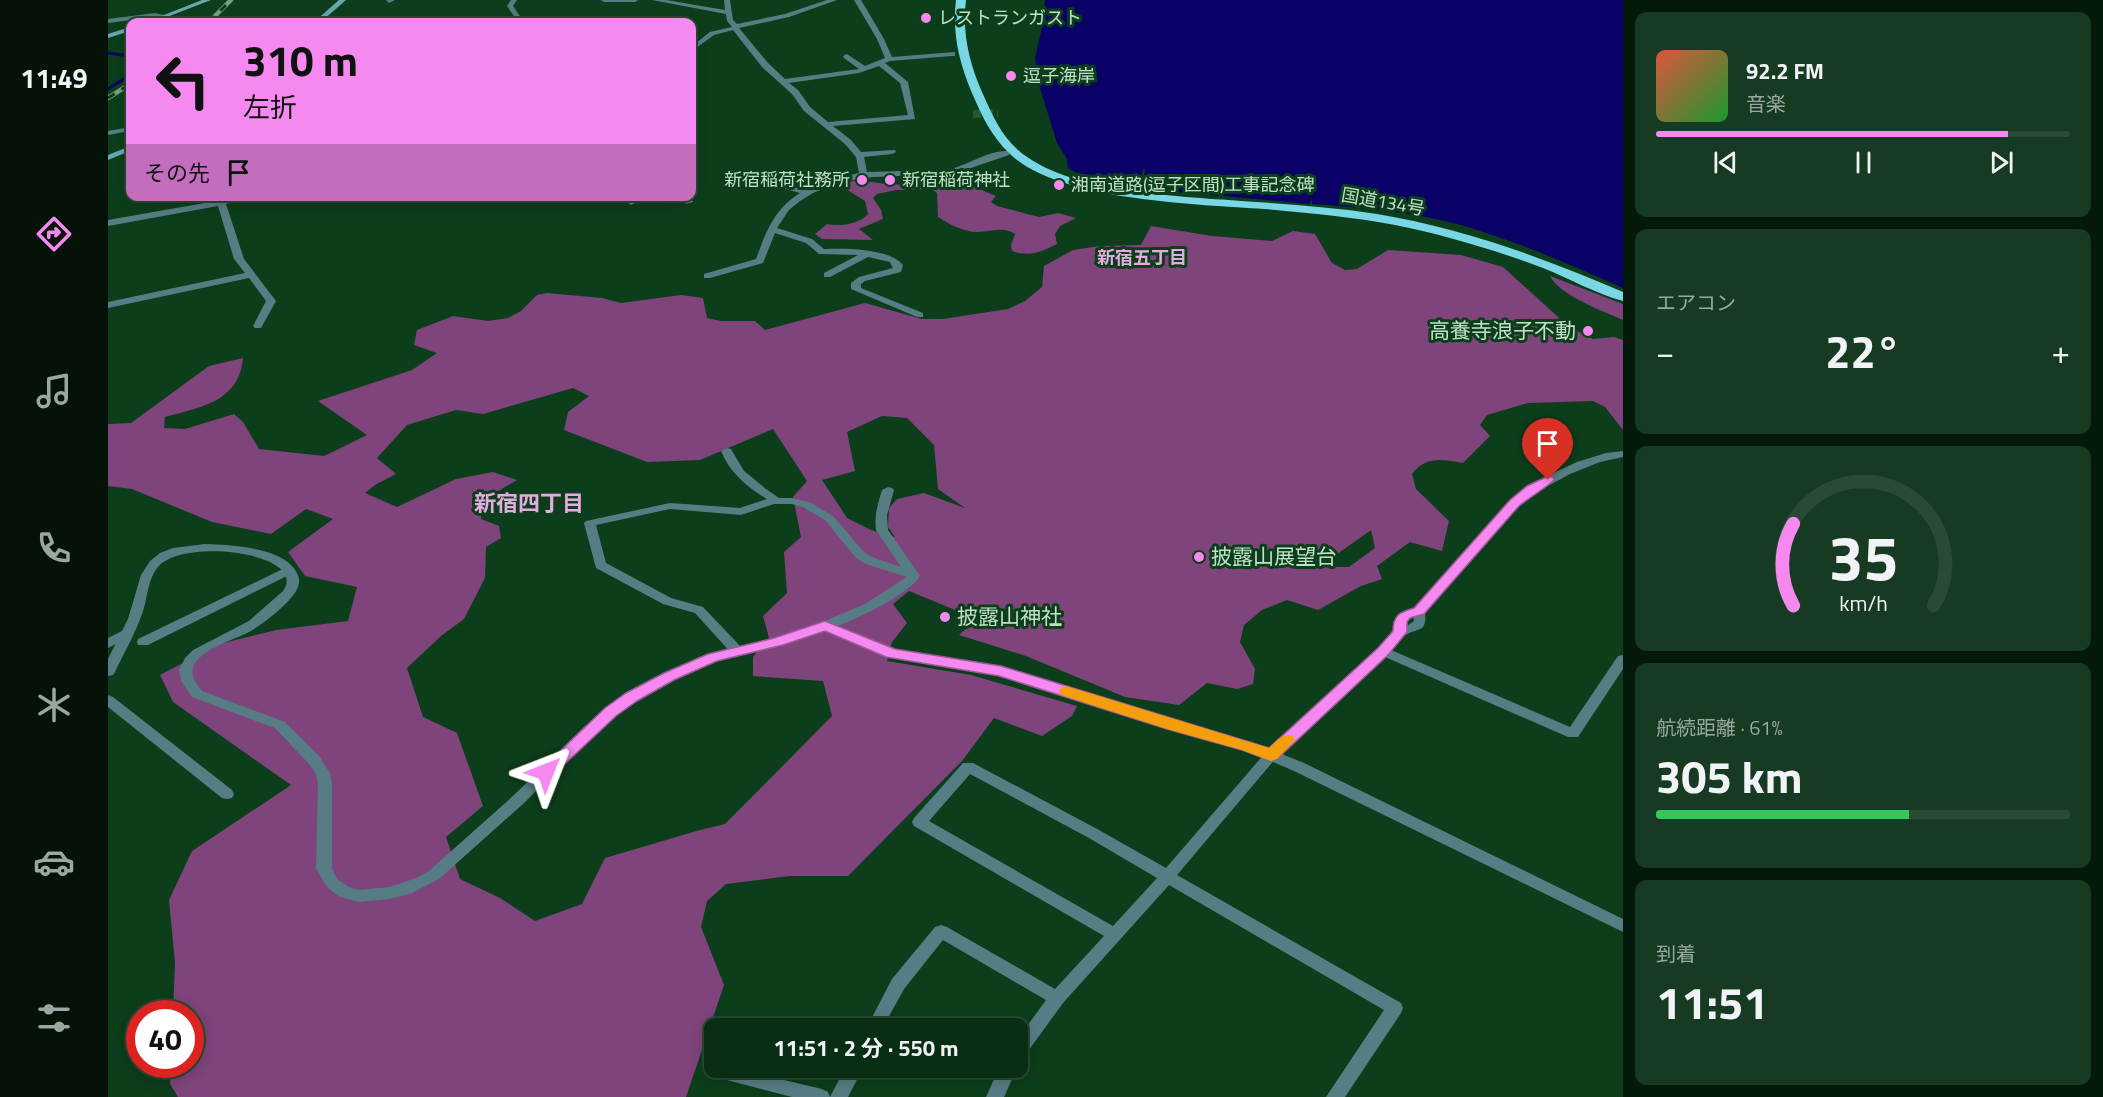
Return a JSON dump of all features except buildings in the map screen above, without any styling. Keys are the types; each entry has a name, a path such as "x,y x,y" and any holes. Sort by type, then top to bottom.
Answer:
{"highway":[{"name":"国道134号","path":"961,0 959,12 961,50 994,130 1016,154 1037,167 1084,184 1127,193 1339,213 1413,225 1509,251 1623,297"}],"main road":[{"path":"160,18 208,0"},
{"path":"322,18 343,0"},
{"path":"108,36 126,30"},
{"path":"108,158 126,150"}],"street":[{"path":"514,0 510,6 518,18"},
{"path":"604,0 635,0"},
{"path":"655,0 729,13"},
{"path":"727,0 730,21 765,65 786,81 807,109 848,142 859,155 863,175"},
{"path":"696,46 712,33 787,16 834,0"},
{"path":"857,0 862,5 868,20 879,33 890,59"},
{"path":"132,18 166,16"},
{"path":"108,21 126,19"},
{"path":"786,81 864,69 890,59 952,54"},
{"path":"847,56 864,69"},
{"path":"828,124 912,117 904,82 880,63"},
{"path":"108,134 126,130"},
{"path":"859,155 892,152"},
{"path":"707,276 760,261 778,216 786,207 820,187 863,175 946,173 1006,153"},
{"path":"785,186 808,193"},
{"path":"108,223 210,201"},
{"path":"220,201 239,259 271,301 258,326"},
{"path":"772,229 809,241 822,252 851,251 893,260 898,265 898,270 862,279 856,283 856,289 920,315"},
{"path":"827,275 867,254"},
{"path":"108,305 249,275"},
{"path":"727,451 729,459 755,487 777,501"},
{"path":"1028,1038 1057,999 1167,877 1271,755 1383,651 1400,632 1414,628 1420,622 1419,611 1515,503 1532,488 1572,469 1623,454"},
{"path":"108,672 137,612 147,576 153,565 164,556 194,548 212,547 277,560 289,570 293,581 292,588 260,619 242,631 204,647 194,654 186,674 188,685 197,694 215,702 280,725 314,760 323,773 325,784 324,869 328,880 336,889 351,894 385,895 420,884 434,875 518,800 589,730 631,697 679,672 713,658 794,637 825,626 878,602 911,581 912,574 882,530 881,514 888,490"},
{"path":"738,652 699,610 667,602 600,565 590,523 670,506 692,506 741,512 777,501 793,501 829,518 853,550 860,555 870,561 912,574"},
{"path":"143,642 289,570"},
{"path":"825,626 892,654 1001,671 1271,755 1623,926"},
{"path":"108,644 126,633"},
{"path":"1383,651 1573,734 1623,658"},
{"path":"108,700 226,794"},
{"path":"1115,935 919,822 968,767 1094,834 1395,1008 1335,1097"},
{"path":"880,1018 898,984 941,931 1057,999"},
{"path":"745,1078 822,1097"},
{"path":"839,1097 849,1078"},
{"path":"995,1097 1004,1078"}],"shaded area":[{"path":"1045,0 1623,0 1623,288 1512,242 1436,219 1372,209 1312,204 1312,199 1309,204 1223,196 1224,187 1221,187 1220,196 1142,189 1145,169 1143,169 1139,188 1102,182 1076,172 1068,168 1067,159 1057,143 1040,88 1035,58 1044,18"},
{"path":"948,176 996,196 991,202 997,206 1039,217 1058,213 1076,218 1060,226 1055,234 1057,244 1035,253 1024,254 1012,251 1011,245 1015,234 1011,232 967,231 938,217 937,193 932,189 896,190 877,194 873,198 881,210 883,219 859,229 873,240 822,239 815,234 827,224 849,224 868,214 865,201 838,184 864,181 898,185"},
{"path":"1151,226 1212,236 1272,241 1293,231 1315,234 1332,263 1345,270 1357,269 1388,250 1461,255 1503,267 1569,327 1593,339 1614,337 1623,340 1623,430 1605,407 1593,401 1528,403 1487,415 1480,425 1490,436 1463,463 1435,460 1423,464 1412,474 1416,489 1449,521 1442,551 1410,542 1377,566 1382,579 1361,586 1318,610 1287,600 1262,610 1244,625 1240,642 1255,669 1253,684 1237,689 1207,683 1179,705 1125,697 1026,656 959,635 977,619 909,591 893,604 907,623 892,642 887,661 971,675 1077,706 1072,716 1042,736 994,718 962,761 848,876 789,876 726,884 707,901 701,927 724,985 713,1018 704,1018 704,1044 686,1097 178,1097 170,1084 170,1078 204,1078 204,1000 174,1000 175,963 169,900 192,851 291,785 173,702 160,675 219,644 276,630 348,621 357,587 305,576 288,552 333,519 306,509 271,534 212,522 132,489 108,486 108,424 131,423 209,366 243,358 240,373 226,393 204,406 165,417 164,428 185,429 234,414 243,422 259,449 324,456 367,435 318,401 412,370 437,353 414,345 417,330 453,316 488,321 508,318 521,311 537,295 547,293 602,298 621,303 681,295 703,298 707,318 721,321 755,321 765,330 865,303 922,319 943,319 1008,309 1025,301 1042,287 1044,266 1073,250 1100,246 1141,245","holes":["573,388 589,396 568,412 564,430 647,462 700,460 773,429 807,481 793,497 801,537 784,552 787,593 763,616 769,638 753,657 753,676 823,681 832,716 725,824 605,858 582,904 535,921 500,898 460,879 446,837 483,806 457,733 423,717 407,668 441,636 464,619 485,578 486,547 501,538 499,526 481,519 483,500 517,480 493,472 456,479 397,507 365,493 396,474 377,458 407,425 456,410 483,414","882,416 907,418 934,445 938,489 965,508 924,493 897,499 889,508 888,527 895,537 871,530 847,518 822,480 855,471 847,432","1371,530 1375,548 1349,567 1319,567"]},
{"path":"1550,276 1623,304 1623,320 1562,290"}],"waterway":[{"path":"108,53 126,55"},
{"path":"108,89 126,78"}],"tunnel":[{"path":"973,114 998,113"}],"railway":[{"path":"213,18 231,0"},
{"path":"108,98 126,87"}],"slow traffic":[{"path":"1066,691 1271,755 1287,740"}],"place":[{"name":"レストランガスト","path":"926,18"},
{"name":"逗子海岸","path":"1011,76"},
{"name":"新宿稲荷社務所","path":"862,180"},
{"name":"新宿稲荷神社","path":"890,180"},
{"name":"湘南道路(逗子区間)工事記念碑","path":"1059,185"},
{"name":"高養寺浪子不動","path":"1588,331"},
{"name":"披露山展望台","path":"1199,557"},
{"name":"披露山神社","path":"945,617"}],"district":[{"name":"新宿五丁目","path":"1142,258"},
{"name":"新宿四丁目","path":"529,503"}],"route":[{"path":"546,772 610,712 631,697 669,677 704,660 778,642 825,626 868,646 892,654 1001,671 1271,755 1383,651 1400,632 1400,621 1405,615 1419,611 1515,503 1532,488 1548,480"}]}
